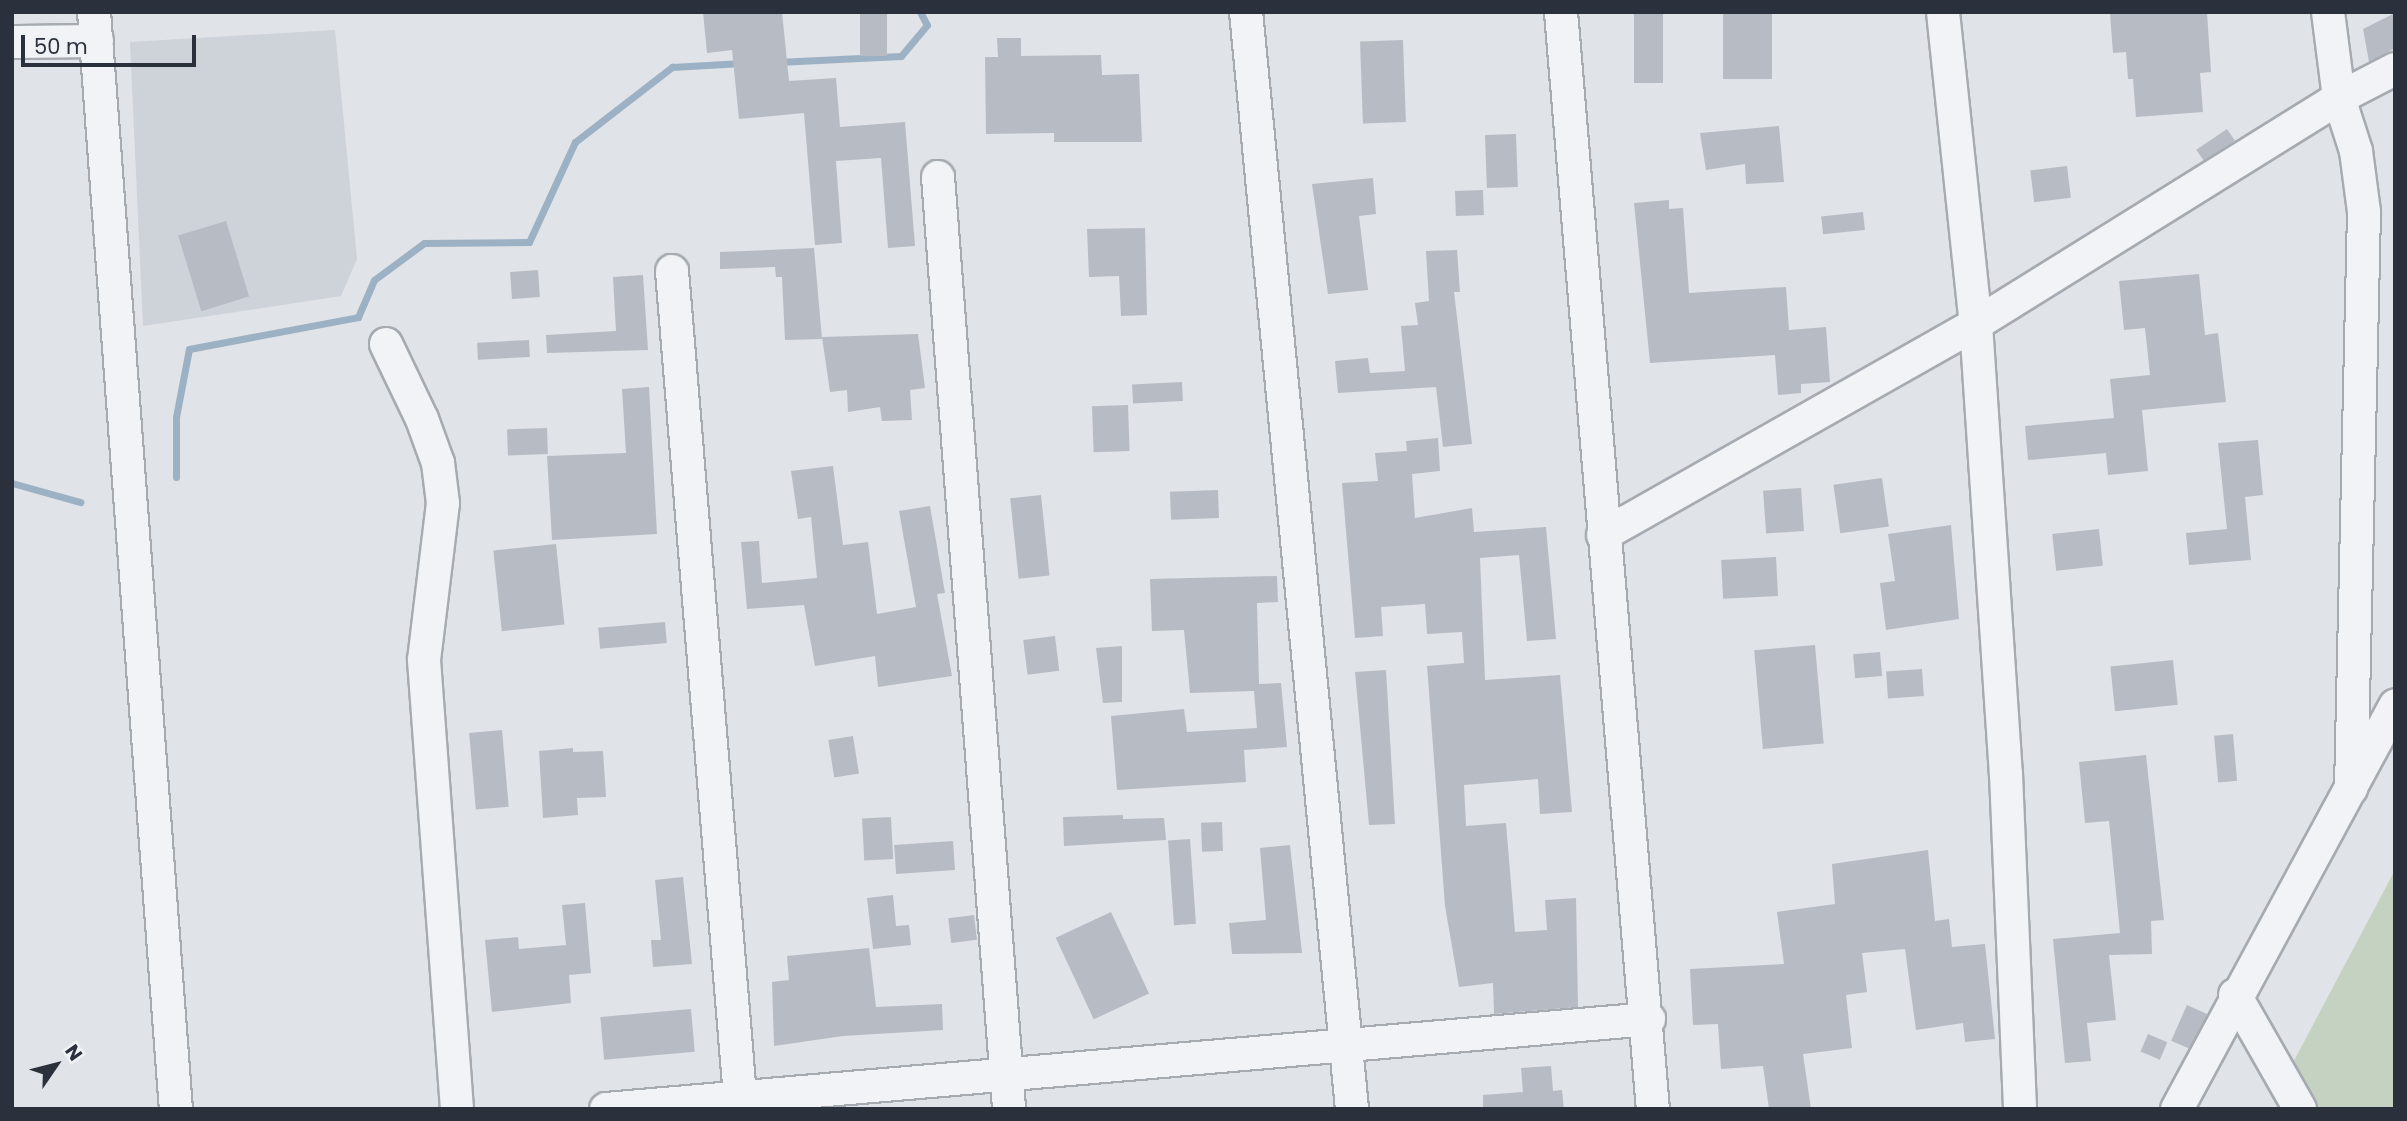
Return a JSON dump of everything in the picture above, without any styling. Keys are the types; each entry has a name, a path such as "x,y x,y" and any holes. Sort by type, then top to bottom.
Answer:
{"street":[{"path":"1246,12 1352,1109"},
{"path":"1561,12 1603,535 1649,1019 1653,1109"},
{"path":"1943,12 1976,324 2006,774 2020,1109"},
{"path":"2328,12 2339,98 2358,161 2364,212 2351,789"},
{"path":"12,42 96,27 176,1109"},
{"path":"1603,535 1976,324 2339,98 2395,69"},
{"path":"938,177 1009,1109"},
{"path":"672,271 741,1104"},
{"path":"386,344 422,419 438,463 443,503 424,660 457,1109"},
{"path":"2177,1109 2235,995 2395,705"},
{"path":"2235,995 2300,1109"},
{"path":"606,1109 741,1104 1005,1076 1347,1048 1649,1019"}],"shaded area":[{"path":"335,30 357,259 341,296 143,326 130,42"}],"green space":[{"path":"2395,870 2395,1109 2310,1109 2287,1074"}],"building":[{"path":"703,12 782,12 789,81 836,78 840,127 905,122 915,246 888,248 881,158 836,161 842,243 815,245 804,113 739,119 732,50 707,53"},
{"path":"860,12 887,12 887,56 860,56"},
{"path":"1634,12 1663,12 1663,83 1634,83"},
{"path":"1723,12 1772,12 1772,79 1723,79"},
{"path":"2207,12 2211,72 2200,73 2203,112 2136,117 2133,79 2128,79 2126,52 2113,53 2110,14"},
{"path":"2395,13 2395,48 2369,62 2363,29"},
{"path":"997,38 1021,38 1021,56 1101,55 1102,75 1139,74 1142,142 1054,142 1054,133 986,134 985,57 998,57"},
{"path":"1403,40 1406,122 1363,123 1360,42"},
{"path":"1779,126 1784,182 1746,184 1745,164 1706,170 1700,133"},
{"path":"2227,129 2235,141 2204,161 2196,150"},
{"path":"1516,134 1518,187 1487,188 1485,135"},
{"path":"2067,166 2071,198 2034,202 2030,171"},
{"path":"1373,178 1376,214 1359,216 1368,290 1328,294 1312,184"},
{"path":"1483,190 1484,215 1456,216 1455,191"},
{"path":"1669,200 1669,209 1683,208 1689,293 1786,287 1789,330 1826,327 1830,382 1801,384 1801,393 1778,395 1775,355 1650,363 1634,203"},
{"path":"1863,212 1865,230 1823,234 1821,216"},
{"path":"226,221 249,297 201,311 178,236"},
{"path":"1145,228 1147,315 1121,316 1119,276 1089,277 1087,229"},
{"path":"814,248 822,339 785,340 782,277 776,277 775,267 720,269 720,252"},
{"path":"1457,250 1460,292 1454,292 1472,444 1443,447 1436,387 1338,393 1335,361 1368,358 1370,373 1405,371 1401,326 1418,325 1415,303 1429,301 1426,251"},
{"path":"538,270 540,297 512,299 510,272"},
{"path":"2199,274 2205,335 2218,333 2226,402 2142,410 2148,471 2108,475 2106,453 2028,460 2025,426 2114,418 2110,379 2150,375 2145,328 2124,330 2119,281"},
{"path":"643,275 648,350 547,353 546,335 616,331 613,277"},
{"path":"918,334 925,388 910,390 912,420 882,421 880,407 848,412 847,390 830,392 822,337"},
{"path":"529,340 530,357 478,360 477,343"},
{"path":"1182,382 1183,401 1133,404 1132,385"},
{"path":"649,387 657,534 552,540 547,456 626,453 622,389"},
{"path":"1128,405 1130,451 1094,452 1092,406"},
{"path":"547,428 548,454 508,455 507,429"},
{"path":"1438,438 1440,471 1412,474 1415,518 1472,508 1474,532 1546,527 1556,639 1527,641 1519,555 1480,558 1485,680 1560,675 1572,812 1540,814 1538,779 1464,785 1466,826 1506,823 1515,932 1547,930 1545,900 1576,898 1578,1007 1494,1014 1493,983 1459,987 1445,906 1427,666 1464,663 1462,632 1427,634 1425,604 1381,607 1383,636 1355,638 1342,483 1378,481 1375,453 1407,451 1406,441"},
{"path":"2258,440 2263,495 2245,497 2251,560 2189,565 2186,533 2227,529 2218,443"},
{"path":"833,466 843,545 868,542 877,614 916,607 899,511 930,506 945,593 937,594 952,676 878,687 875,656 815,666 804,605 747,609 741,542 759,541 762,583 817,578 811,517 798,519 791,471"},
{"path":"1882,478 1889,527 1840,533 1833,485"},
{"path":"1801,488 1804,531 1766,534 1763,491"},
{"path":"1218,490 1219,518 1171,520 1170,492"},
{"path":"1041,495 1049,576 1019,579 1010,498"},
{"path":"1951,525 1959,619 1886,630 1880,583 1895,581 1888,534"},
{"path":"2099,529 2103,566 2056,571 2052,534"},
{"path":"556,544 564,625 502,631 493,551"},
{"path":"1776,557 1778,596 1723,599 1721,560"},
{"path":"1277,576 1278,602 1257,603 1259,684 1281,683 1287,747 1244,750 1246,782 1117,790 1111,716 1184,709 1187,732 1257,728 1254,691 1190,693 1184,630 1152,631 1150,579"},
{"path":"665,622 667,643 600,649 598,628"},
{"path":"1055,636 1059,671 1028,675 1023,640"},
{"path":"1815,645 1824,744 1763,749 1754,650"},
{"path":"1122,646 1122,702 1103,703 1096,648"},
{"path":"1880,652 1882,676 1855,678 1853,654"},
{"path":"2173,660 2178,705 2115,711 2110,667"},
{"path":"1922,669 1924,696 1888,698 1886,672"},
{"path":"1386,670 1395,824 1369,825 1355,672"},
{"path":"502,730 509,807 476,810 469,733"},
{"path":"2233,734 2237,781 2218,782 2214,736"},
{"path":"853,736 859,774 834,777 828,740"},
{"path":"573,748 573,752 603,751 606,797 577,798 578,815 543,818 539,751"},
{"path":"2146,755 2164,920 2151,921 2152,954 2109,955 2116,1020 2087,1023 2091,1061 2065,1063 2053,939 2120,933 2109,821 2085,823 2079,762"},
{"path":"1123,815 1123,819 1164,818 1166,840 1064,846 1063,817"},
{"path":"891,817 893,859 864,860 862,819"},
{"path":"1222,822 1223,851 1202,852 1201,823"},
{"path":"1190,839 1196,924 1174,925 1168,841"},
{"path":"953,841 955,870 896,874 894,845"},
{"path":"1290,845 1302,953 1232,954 1229,923 1266,920 1260,848"},
{"path":"1928,850 1935,921 1949,919 1952,947 1985,944 1995,1039 1965,1042 1963,1023 1916,1030 1905,949 1862,953 1867,992 1846,995 1852,1048 1803,1054 1811,1109 1769,1109 1763,1066 1721,1069 1718,1024 1693,1025 1690,969 1784,964 1777,912 1835,904 1832,864"},
{"path":"683,877 692,964 653,967 651,940 661,940 655,880"},
{"path":"893,895 896,926 909,925 911,945 873,949 867,898"},
{"path":"585,903 591,973 569,975 571,1003 492,1012 485,940 518,937 519,949 566,945 562,905"},
{"path":"1111,912 1149,994 1094,1019 1056,938"},
{"path":"974,915 977,940 951,943 948,918"},
{"path":"869,948 876,1007 942,1004 943,1030 843,1036 774,1046 772,982 789,980 787,956"},
{"path":"2187,1005 2207,1014 2191,1050 2171,1041"},
{"path":"691,1009 695,1052 604,1060 600,1017"},
{"path":"2148,1034 2167,1042 2160,1060 2141,1051"},
{"path":"1551,1066 1553,1091 1562,1090 1564,1109 1483,1109 1483,1095 1523,1092 1521,1068"}],"waterway":[{"path":"778,62 901,56 927,25 920,12"},
{"path":"176,477 176,417 189,349 358,317 374,280 424,243 529,242 575,142 672,67 742,63"},
{"path":"12,483 80,502"}]}
